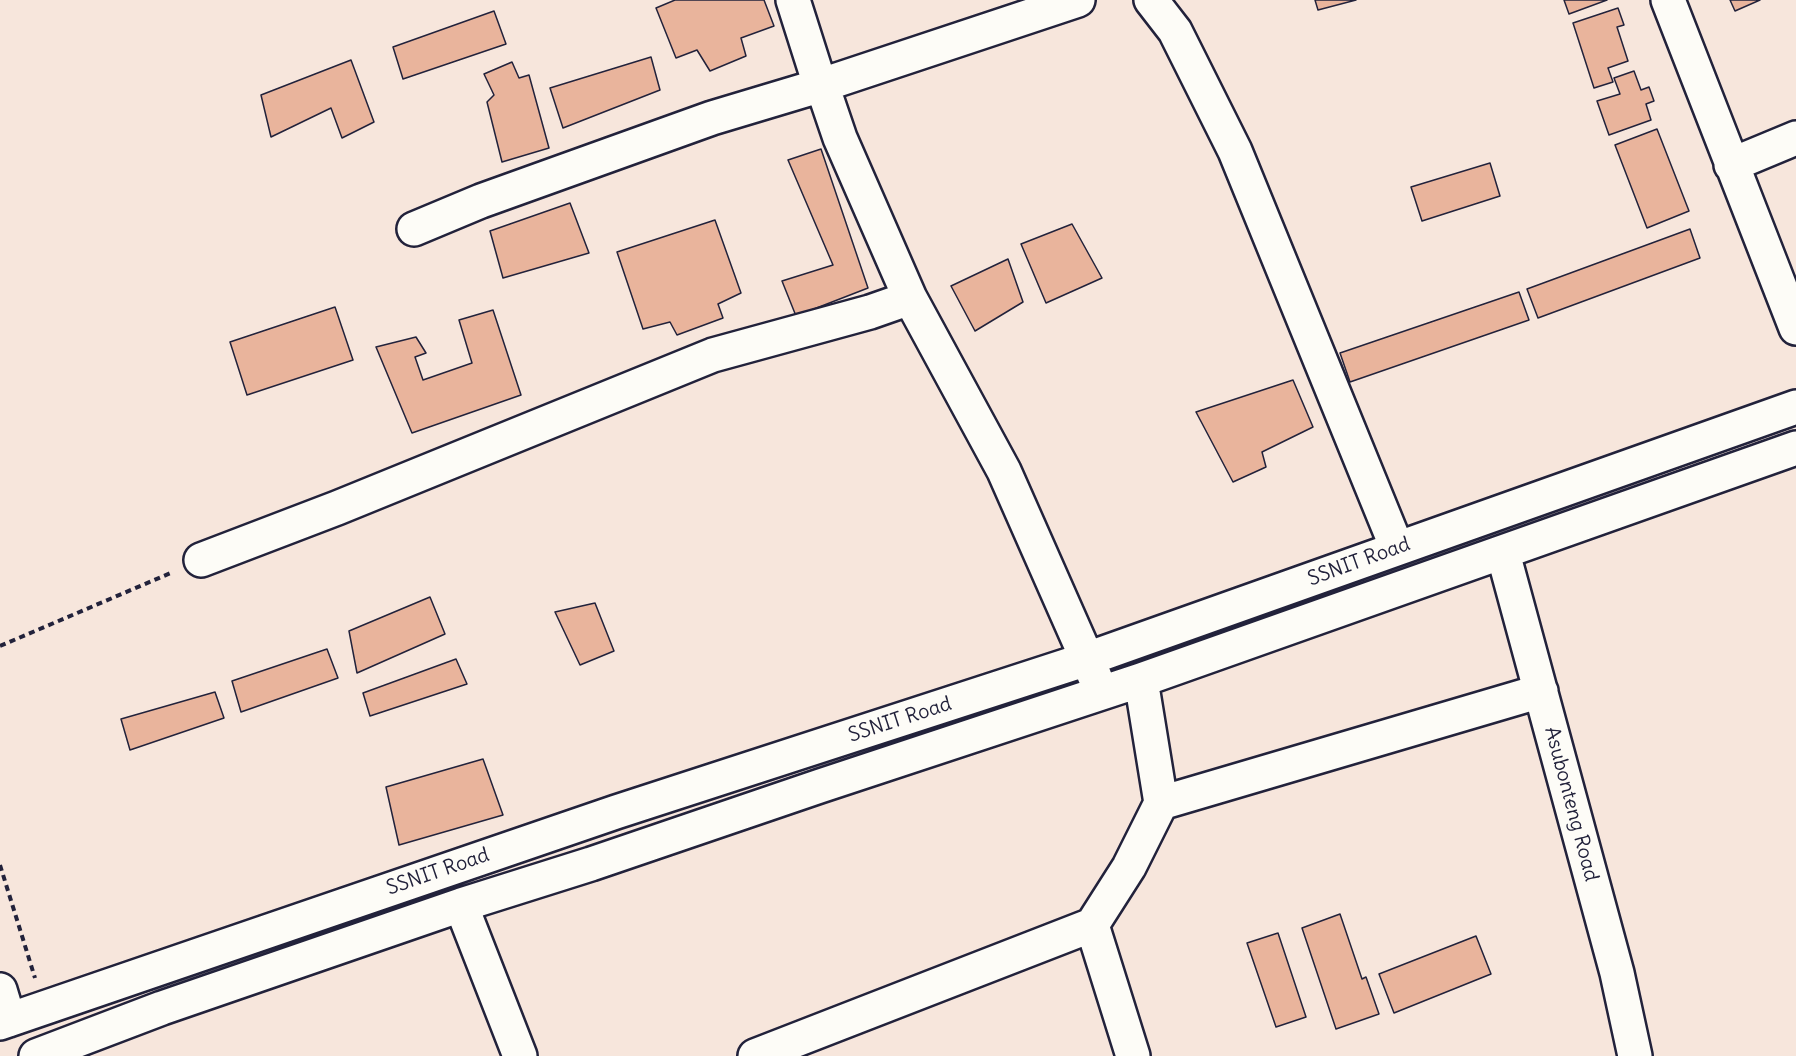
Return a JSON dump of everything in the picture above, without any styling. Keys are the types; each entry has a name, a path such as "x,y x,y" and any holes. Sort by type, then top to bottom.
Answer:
{"street":[{"path":"793,0 840,138 910,298 1004,471 1102,693"},
{"path":"414,229 481,201 712,117 821,85 1078,0"},
{"path":"1151,0 1175,31 1236,152 1397,548"},
{"path":"1668,0 1796,328"},
{"path":"1731,165 1796,138"},
{"path":"201,560 337,508 713,356 870,312 910,298"},
{"name":"SSNIT Road","path":"3,1011 45,1007 616,812 1087,659 1796,407"},
{"name":"SSNIT Road","path":"36,1056 162,1008 461,905 591,864 1141,680 1796,448"},
{"name":"Asubonteng Road","path":"1503,553 1617,973 1635,1056"},
{"path":"755,1056 1092,925 1130,867 1161,803 1141,680"},
{"path":"1161,803 1540,691"},
{"path":"919,713 932,749"},
{"path":"461,905 520,1056"},
{"path":"1092,925 1133,1056"}],"path":[{"path":"0,646 201,560"},
{"path":"0,866 45,1007"}],"building":[{"path":"675,0 764,0 774,26 741,38 746,56 710,71 697,50 676,58 656,8"},
{"path":"1315,0 1356,0 1318,10"},
{"path":"1564,0 1607,0 1569,14"},
{"path":"1730,0 1760,0 1735,11"},
{"path":"1618,8 1624,25 1617,27 1628,61 1608,68 1613,82 1594,88 1573,23"},
{"path":"494,11 506,44 403,79 393,47"},
{"path":"651,57 660,90 563,128 550,88"},
{"path":"351,60 374,122 342,138 331,108 271,137 261,95"},
{"path":"512,62 519,78 529,75 549,148 502,162 487,102 494,95 484,74"},
{"path":"1634,71 1641,90 1649,87 1654,101 1646,104 1651,120 1609,135 1597,101 1620,94 1614,78"},
{"path":"1657,129 1689,211 1647,228 1615,145"},
{"path":"821,149 868,288 796,316 782,281 833,265 788,160"},
{"path":"1490,163 1500,196 1422,221 1411,187"},
{"path":"570,203 589,253 503,278 490,231"},
{"path":"715,220 741,293 718,304 723,318 677,335 670,322 643,329 617,252"},
{"path":"1072,224 1102,278 1046,303 1021,244"},
{"path":"1690,229 1700,258 1538,318 1527,289"},
{"path":"1008,259 1023,302 975,331 951,286"},
{"path":"1519,292 1529,320 1350,382 1340,353"},
{"path":"335,307 353,360 247,395 230,342"},
{"path":"493,310 521,395 412,433 376,347 416,337 426,353 415,357 423,380 472,363 459,320"},
{"path":"1293,380 1313,427 1262,452 1266,467 1233,482 1196,412"},
{"path":"430,597 445,634 357,673 349,631"},
{"path":"595,603 614,651 580,665 555,612"},
{"path":"327,649 338,678 241,712 232,681"},
{"path":"456,659 467,684 370,716 363,693"},
{"path":"215,692 224,718 130,750 121,719"},
{"path":"483,759 503,815 399,845 386,787"},
{"path":"1340,914 1362,979 1366,977 1379,1014 1336,1029 1302,928"},
{"path":"1278,933 1306,1017 1276,1027 1247,943"},
{"path":"1476,936 1491,974 1394,1013 1379,974"}]}
